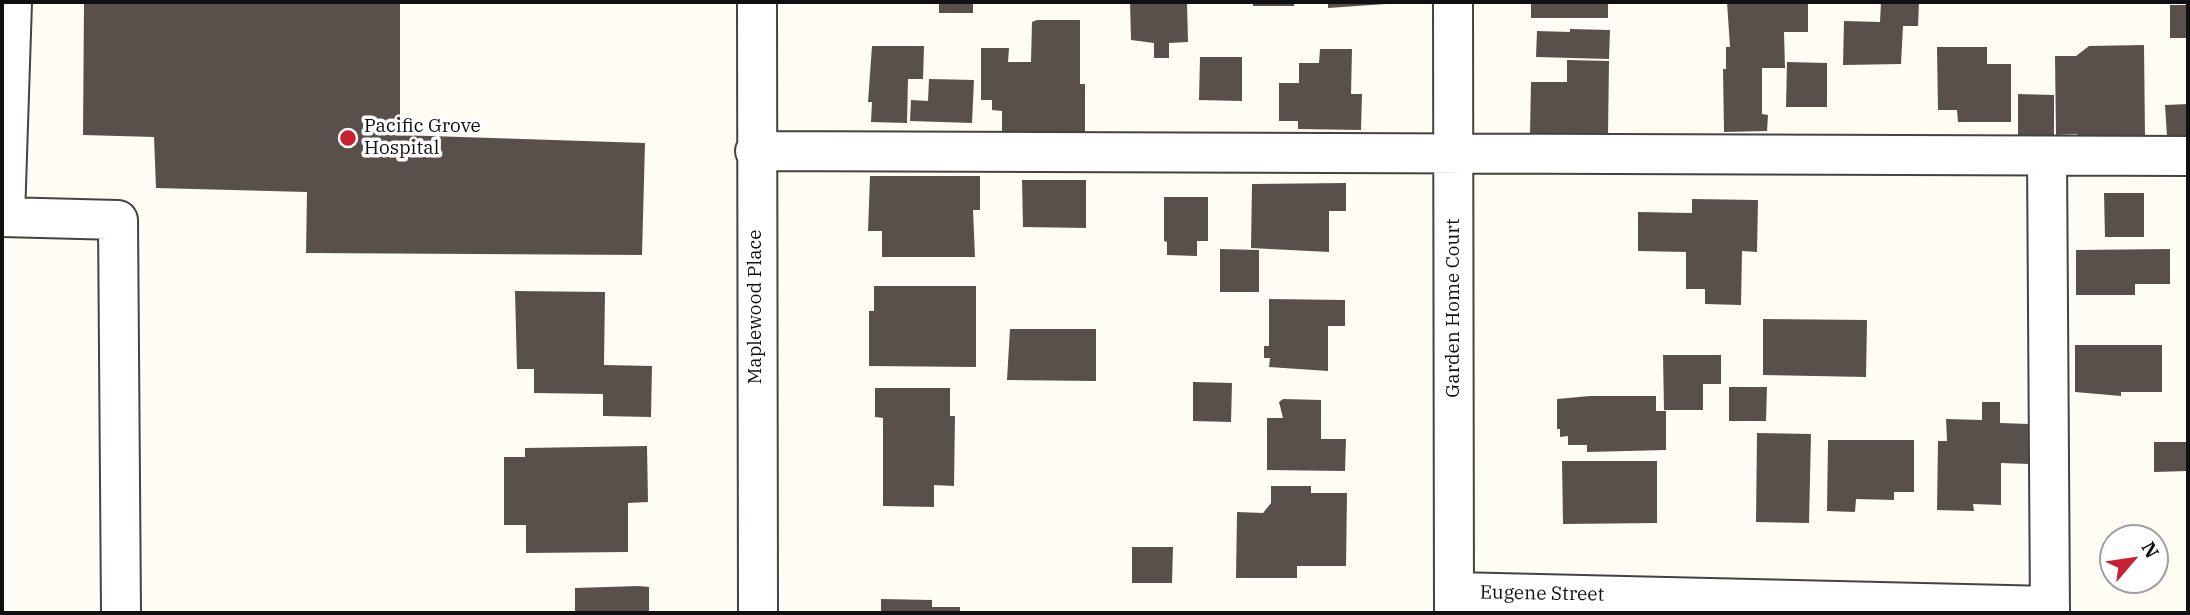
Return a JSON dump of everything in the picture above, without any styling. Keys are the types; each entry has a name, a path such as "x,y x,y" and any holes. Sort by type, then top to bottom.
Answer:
{"street":[{"path":"12,2 3,217 118,220 121,613"},
{"name":"Maplewood Place","path":"757,2 755,150 758,613"},
{"name":"Garden Home Court","path":"1454,2 1454,603"},
{"path":"755,150 2188,156"},
{"path":"2047,156 2050,610"},
{"name":"Eugene Street","path":"1454,603 2050,610"}],"building":[{"path":"84,2 400,2 400,135 645,143 642,255 306,253 307,192 156,188 154,137 83,135"},
{"path":"939,2 973,2 973,13 939,13"},
{"path":"1130,2 1187,2 1188,42 1169,43 1169,58 1154,58 1154,43 1131,40"},
{"path":"1253,2 1294,2 1294,6 1253,6"},
{"path":"1328,2 1386,2 1386,4 1328,8"},
{"path":"1531,2 1608,2 1608,18 1531,18"},
{"path":"1727,2 1808,2 1808,32 1784,32 1785,68 1762,68 1762,114 1768,115 1767,131 1724,132 1723,69 1726,69 1726,47 1730,47"},
{"path":"1881,2 1919,2 1918,26 1903,26 1901,64 1843,65 1844,21 1880,22"},
{"path":"2170,5 2188,5 2188,38 2170,38"},
{"path":"1080,20 1080,84 1085,84 1085,135 1002,135 1002,111 992,110 992,100 981,100 981,48 1009,48 1008,62 1031,62 1032,22"},
{"path":"1570,29 1610,30 1609,59 1536,57 1537,31 1570,32"},
{"path":"2144,45 2145,137 2077,138 2077,134 2056,135 2055,56 2076,56 2089,46"},
{"path":"872,46 924,46 923,79 908,79 907,123 871,122 872,102 868,102"},
{"path":"1937,47 1987,47 1987,64 2011,64 2011,122 1958,122 1957,110 1938,110"},
{"path":"1320,49 1352,49 1351,94 1362,94 1361,130 1298,129 1298,121 1279,121 1279,83 1299,83 1299,63 1319,63"},
{"path":"1200,57 1242,57 1242,101 1199,100"},
{"path":"1567,60 1609,61 1608,134 1530,133 1531,82 1567,82"},
{"path":"1787,62 1827,63 1827,107 1786,107"},
{"path":"929,79 974,80 972,123 910,121 911,100 928,101"},
{"path":"2018,94 2054,95 2054,137 2018,137"},
{"path":"2188,104 2188,136 2167,136 2165,105"},
{"path":"870,176 980,176 980,210 973,210 975,257 882,257 882,231 868,231"},
{"path":"1022,180 1086,180 1086,228 1023,227"},
{"path":"1346,183 1346,211 1329,211 1329,252 1251,248 1252,184"},
{"path":"2104,193 2144,193 2144,237 2105,237"},
{"path":"1164,197 1208,197 1208,241 1197,241 1197,256 1167,255 1167,242 1164,241"},
{"path":"1692,199 1758,200 1757,252 1742,251 1741,305 1705,304 1705,289 1686,289 1686,252 1638,251 1638,212 1692,213"},
{"path":"1220,249 1259,250 1259,292 1220,292"},
{"path":"2170,249 2170,284 2135,284 2135,295 2076,295 2076,250"},
{"path":"874,286 976,286 976,367 869,366 869,311 874,311"},
{"path":"515,291 605,292 604,365 652,366 651,417 603,416 603,394 534,393 534,369 517,369"},
{"path":"1269,299 1345,300 1345,326 1328,326 1328,371 1269,367 1270,358 1264,358 1264,346 1269,346"},
{"path":"1763,319 1867,320 1866,377 1763,375"},
{"path":"1010,329 1096,329 1096,381 1007,380"},
{"path":"2075,345 2162,345 2162,392 2121,392 2121,396 2075,392"},
{"path":"1663,355 1721,355 1721,384 1703,384 1703,410 1664,410"},
{"path":"1193,382 1232,383 1231,422 1193,421"},
{"path":"1729,387 1767,387 1766,421 1729,421"},
{"path":"875,388 950,388 950,416 955,416 954,486 934,485 934,507 883,506 883,418 875,417"},
{"path":"1656,396 1656,411 1666,411 1666,450 1587,452 1587,445 1568,445 1568,436 1560,437 1560,429 1557,429 1557,399"},
{"path":"1283,399 1321,400 1321,439 1346,439 1345,471 1267,470 1267,418 1283,418 1279,402"},
{"path":"1982,402 2000,402 2000,423 2029,424 2029,464 2001,463 2001,505 1973,504 1974,511 1937,510 1938,441 1947,441 1946,419 1982,420"},
{"path":"1757,433 1811,434 1809,523 1756,522"},
{"path":"1828,440 1914,440 1914,492 1894,492 1894,500 1856,499 1855,512 1827,511"},
{"path":"2154,442 2188,442 2188,471 2154,472"},
{"path":"647,446 648,502 628,503 628,552 526,553 526,525 504,525 504,457 525,457 525,448"},
{"path":"1562,461 1657,461 1657,523 1563,524"},
{"path":"1271,486 1311,486 1311,493 1347,493 1346,566 1297,566 1297,578 1236,578 1237,512 1263,513 1271,503"},
{"path":"1132,547 1173,547 1172,583 1132,583"},
{"path":"649,587 649,613 575,613 575,588"},
{"path":"881,599 932,600 932,607 960,607 960,613 881,613"}],"place":[{"name":"Pacific Grove Hospital","path":"348,138"}]}
